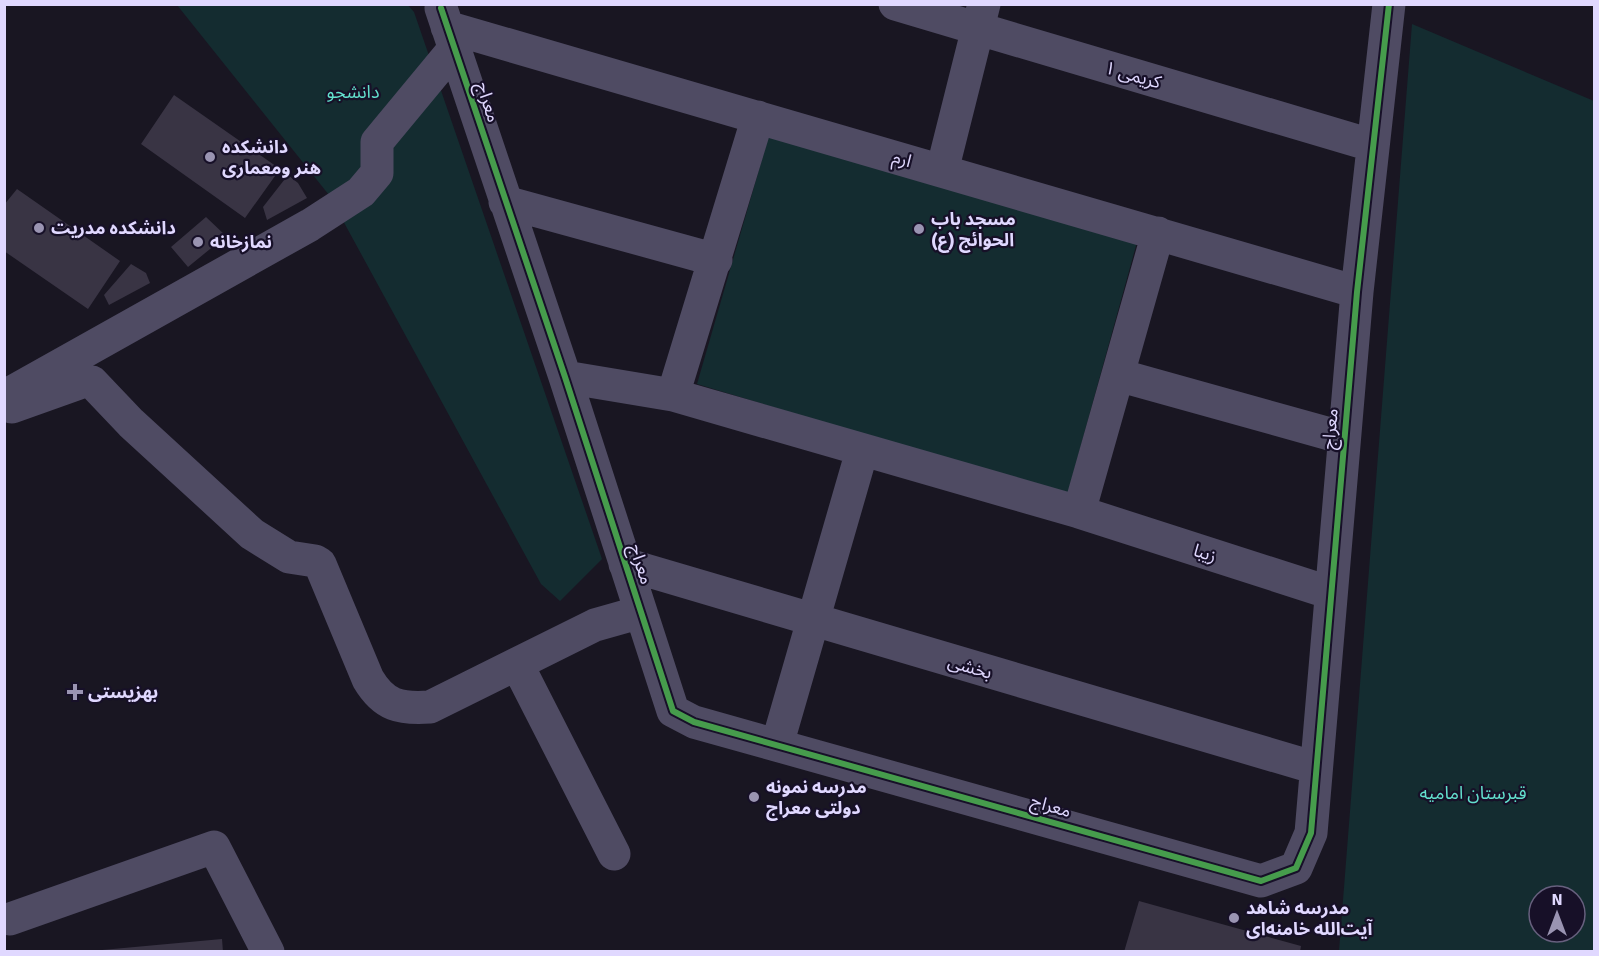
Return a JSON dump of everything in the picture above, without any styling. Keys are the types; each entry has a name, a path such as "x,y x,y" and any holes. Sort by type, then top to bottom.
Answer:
{"street":[{"name":"کریمی ۱","path":"895,4 981,17 1371,145"},
{"name":"معراج","path":"444,19 565,377 673,711 694,722 1261,881 1296,868 1311,833 1357,292 1371,145 1389,4"},
{"path":"942,171 981,17"},
{"path":"444,19 377,142 377,173 361,192 299,231 23,386 6,397 5,402 12,407 85,381 92,382 131,423 252,534 289,557 315,561 320,564 375,691 394,705 406,709 430,706 595,625 640,612"},
{"name":"ارم","path":"444,19 758,117 1357,292"},
{"path":"673,395 716,261 758,117"},
{"path":"505,202 716,261"},
{"path":"1079,512 1158,233"},
{"path":"1118,375 1344,438"},
{"name":"زیبا","path":"565,377 673,395 1079,512 1331,593"},
{"path":"777,745 862,451"},
{"name":"بخشی","path":"625,564 814,622 1316,768"},
{"path":"517,663 614,854"},
{"path":"10,919 214,847 268,951"}],"green space":[{"name":"دانشجو","path":"407,4 414,12 602,559 560,601 541,584 329,195 177,5"},
{"name":"قبرستان امامیه","path":"1412,24 1594,101 1594,951 1339,951"},
{"path":"769,135 1137,242 1067,496 697,384"}],"building":[{"name":"دانشکده هنر ومعماری","path":"174,95 280,169 245,218 141,144"},
{"path":"288,175 298,183 307,198 267,220 263,207"},
{"name":"دانشکده مدریت","path":"17,189 120,261 88,309 4,251 4,205"},
{"name":"نمازخانه","path":"206,217 226,236 188,267 171,247"},
{"path":"131,264 146,273 150,283 109,305 104,295"},
{"path":"1139,901 1301,946 1300,952 1124,952"},
{"path":"222,939 223,952 102,952 102,950"}],"cycle path":[{"path":"441,8 565,377 673,711 694,722 1261,881 1296,868 1311,833 1357,292 1389,4"}],"place":[{"name":"دانشکده هنر ومعماری","path":"210,157"},
{"name":"دانشکده مدریت","path":"39,228"},
{"name":"مسجد باب الحوائج (ع)","path":"919,229"},
{"name":"نمازخانه","path":"198,242"},
{"name":"بهزیستی","path":"75,692"},
{"name":"مدرسه نمونه دولتی معراج","path":"754,797"},
{"name":"مدرسه شاهد آیت‌الله خامنه‌ای","path":"1234,918"}]}
